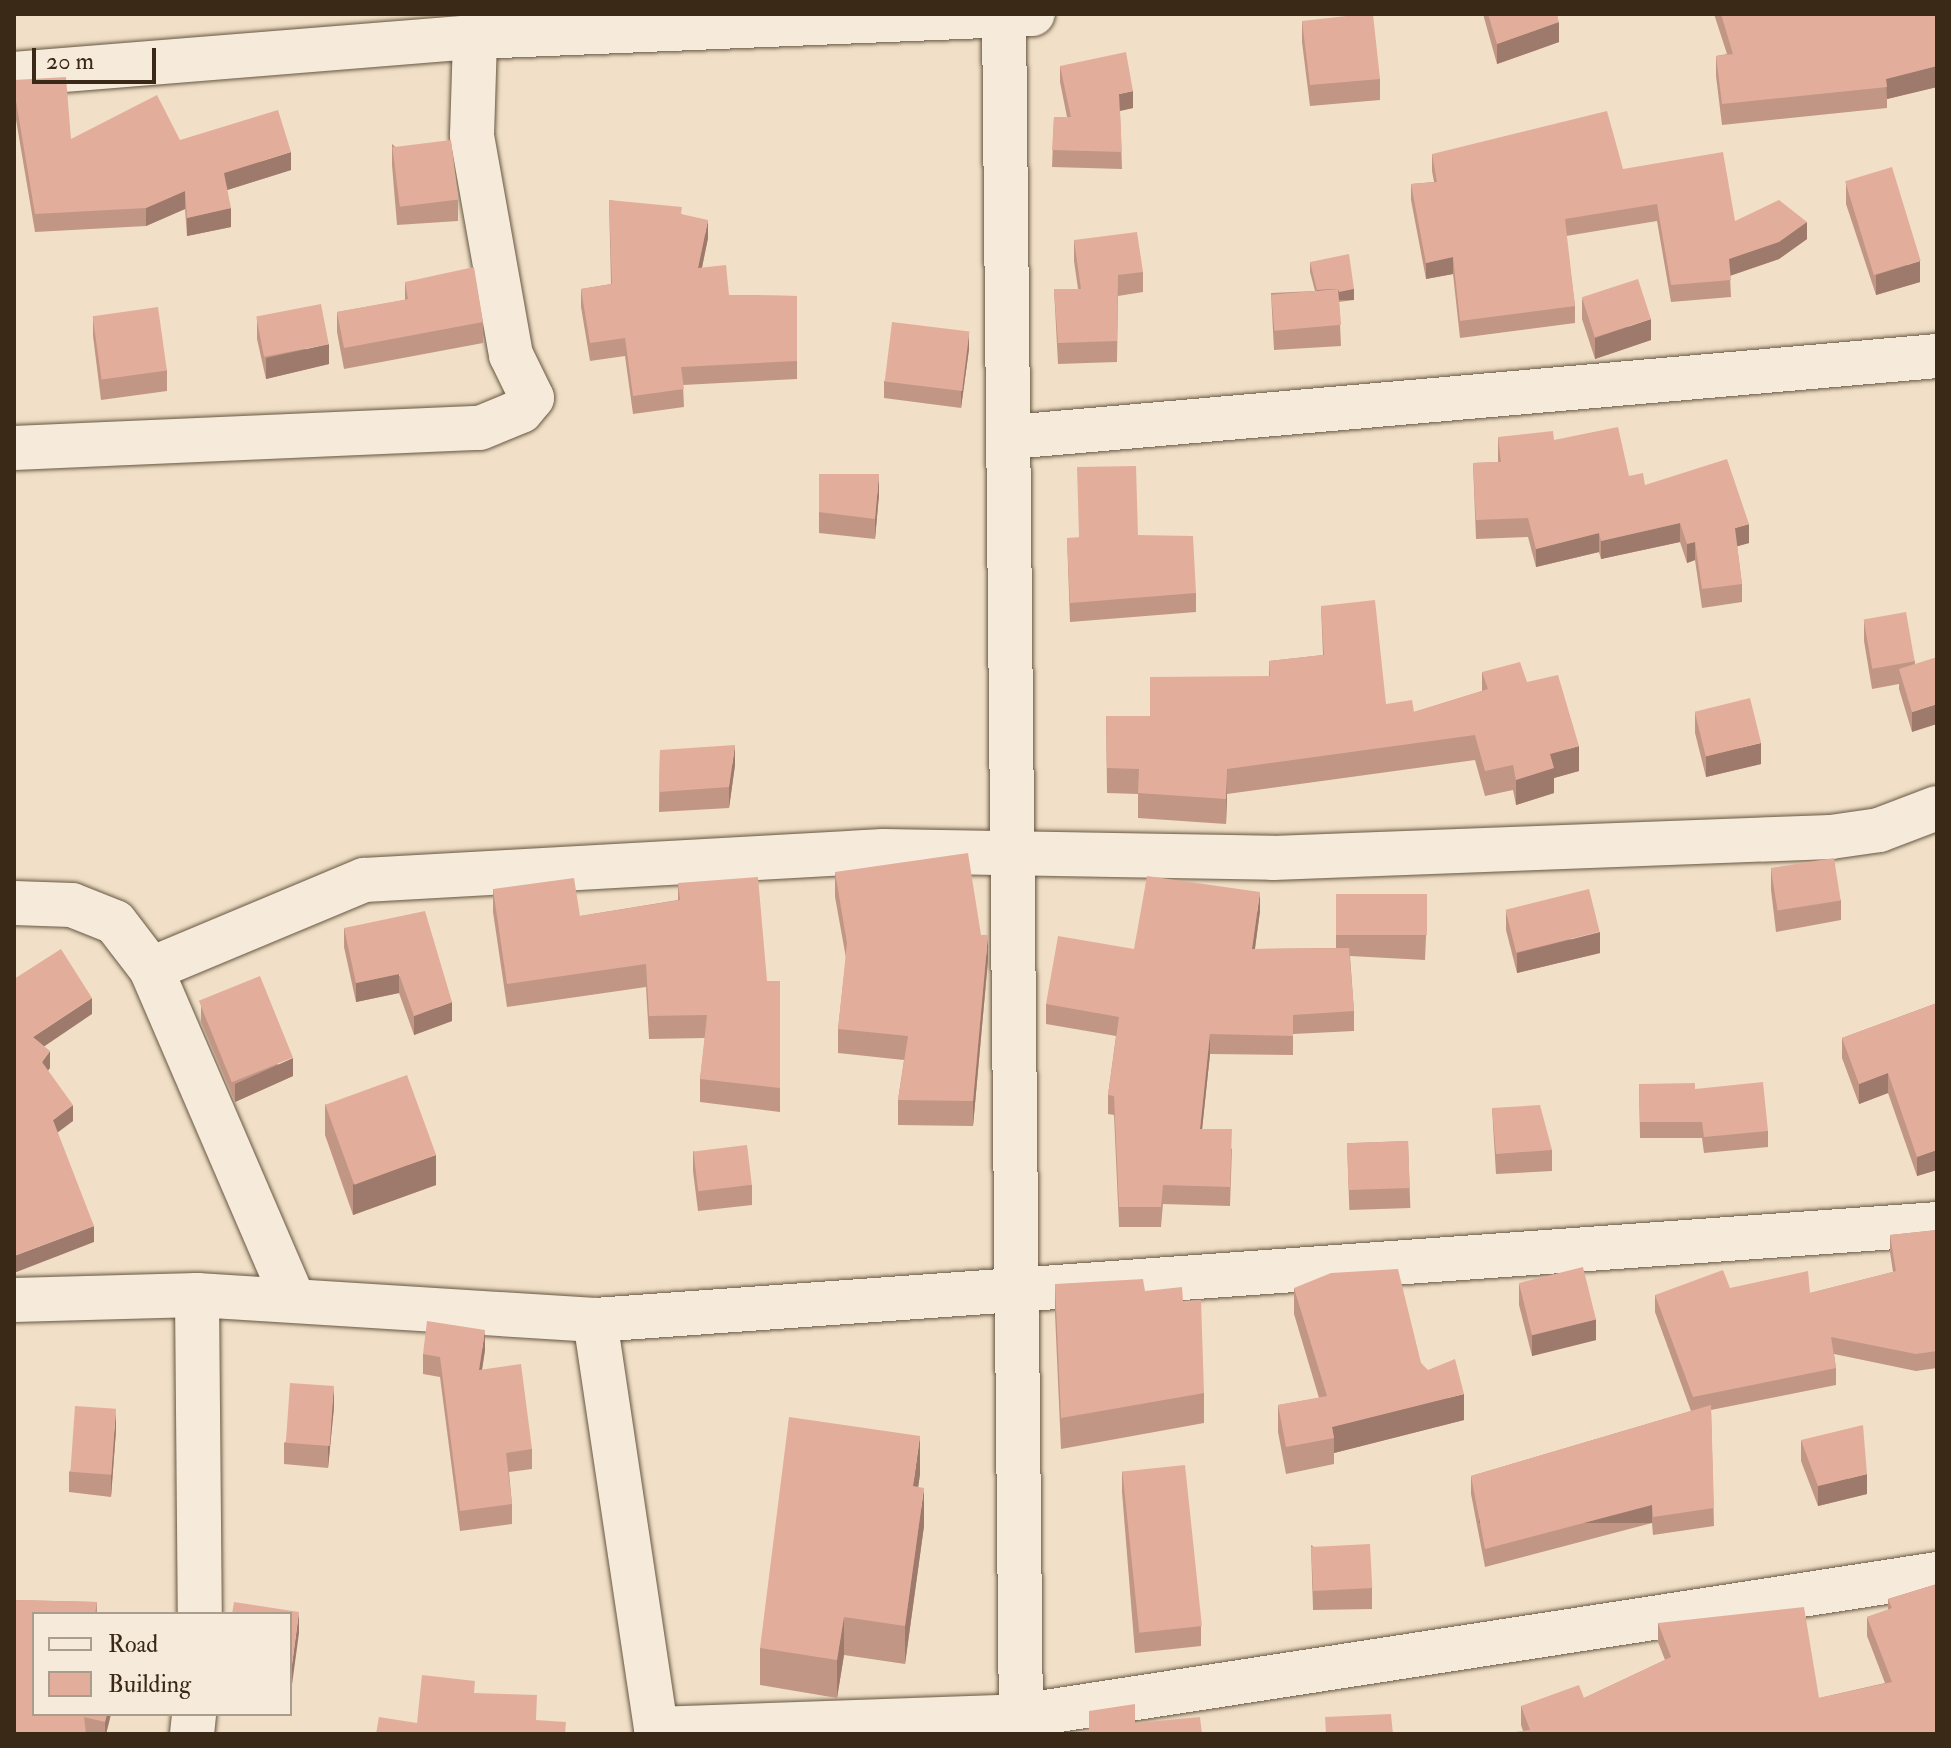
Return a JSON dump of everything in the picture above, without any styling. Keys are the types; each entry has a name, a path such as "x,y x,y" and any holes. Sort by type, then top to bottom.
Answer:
{"street":[{"path":"14,74 475,37 1013,15 1011,437 1021,1725"},
{"path":"14,448 480,428 521,411 532,398 511,355 472,135 475,37"},
{"path":"1011,437 1937,356"},
{"path":"151,969 364,880 883,851 1273,858 1831,837 1879,830 1937,808"},
{"path":"14,903 72,905 115,922 151,969 293,1299"},
{"path":"14,1300 197,1295 595,1320 1937,1224"},
{"path":"197,1295 200,1612"},
{"path":"595,1320 656,1732 1021,1725 1937,1574"}],"building":[{"path":"1373,14 1380,79 1310,85 1302,21"},
{"path":"1488,14 1557,14 1559,22 1497,44"},
{"path":"1721,14 1937,14 1937,66 1886,79 1887,87 1722,104 1716,56 1733,54"},
{"path":"1126,52 1133,91 1119,94 1122,152 1052,150 1054,117 1071,117 1060,66"},
{"path":"66,77 71,139 157,95 180,140 278,110 291,152 224,173 231,208 187,218 185,191 146,208 35,214 14,80"},
{"path":"1607,111 1623,169 1723,152 1735,221 1779,200 1807,222 1779,242 1729,259 1731,280 1671,285 1657,204 1565,219 1575,306 1460,321 1453,257 1426,263 1411,184 1437,182 1432,154"},
{"path":"451,140 458,200 400,207 392,147"},
{"path":"1892,167 1921,261 1874,275 1845,181"},
{"path":"609,200 682,207 681,214 708,220 698,268 726,265 729,295 797,296 797,361 681,367 684,389 633,396 625,338 590,343 581,289 612,284"},
{"path":"1137,232 1143,272 1118,275 1117,341 1058,343 1054,289 1081,289 1074,240"},
{"path":"1349,254 1354,289 1339,292 1338,289 1317,290 1310,262"},
{"path":"474,267 483,322 344,348 337,312 408,299 405,282"},
{"path":"1638,279 1651,319 1595,337 1582,297"},
{"path":"1338,289 1341,325 1274,331 1271,295"},
{"path":"321,304 329,344 264,357 256,317"},
{"path":"158,307 167,370 102,380 93,316"},
{"path":"892,322 969,332 962,391 885,382"},
{"path":"1618,427 1629,476 1643,473 1645,485 1727,459 1749,524 1735,528 1742,584 1702,589 1695,542 1687,544 1680,523 1601,541 1599,533 1536,549 1528,518 1476,520 1473,463 1501,462 1498,437 1553,431 1554,440"},
{"path":"1136,466 1138,535 1193,536 1196,593 1070,603 1067,538 1079,538 1077,467"},
{"path":"819,474 879,474 875,519 819,512"},
{"path":"1375,600 1386,704 1412,700 1414,712 1488,689 1482,672 1520,662 1527,682 1558,675 1579,746 1550,754 1554,768 1516,780 1513,765 1485,771 1475,735 1227,769 1226,799 1138,793 1139,769 1107,768 1106,716 1150,716 1150,677 1270,676 1269,661 1324,655 1321,606"},
{"path":"1906,612 1915,661 1872,669 1864,619"},
{"path":"1937,657 1937,704 1912,712 1899,669"},
{"path":"1750,698 1761,743 1706,756 1695,712"},
{"path":"735,745 729,787 659,792 660,750"},
{"path":"968,853 981,935 988,935 973,1101 898,1100 908,1036 838,1029 847,943 835,872"},
{"path":"1834,858 1841,900 1778,910 1771,868"},
{"path":"1147,876 1260,892 1252,949 1349,948 1354,1011 1293,1015 1293,1036 1210,1034 1200,1129 1232,1129 1230,1187 1163,1185 1161,1207 1119,1207 1114,1096 1108,1095 1119,1017 1046,1004 1058,936 1134,949"},
{"path":"758,877 767,981 780,981 780,1088 700,1079 707,1015 649,1016 646,964 507,984 493,889 574,878 580,916 680,900 678,883"},
{"path":"1589,889 1600,932 1516,952 1506,910"},
{"path":"1336,894 1427,894 1427,935 1336,935"},
{"path":"425,911 452,1002 414,1016 399,974 356,983 344,928"},
{"path":"61,949 92,998 33,1037 50,1051 42,1062 73,1105 53,1120 94,1226 14,1256 14,979"},
{"path":"260,976 293,1058 232,1082 199,1001"},
{"path":"1937,1003 1937,1150 1917,1157 1888,1073 1859,1084 1842,1038"},
{"path":"407,1075 436,1155 354,1185 325,1105"},
{"path":"1763,1082 1768,1131 1704,1137 1702,1122 1640,1122 1639,1084 1695,1083 1695,1089"},
{"path":"1540,1105 1552,1150 1496,1154 1492,1108"},
{"path":"1408,1141 1410,1188 1349,1190 1347,1143"},
{"path":"747,1145 752,1185 698,1191 693,1152"},
{"path":"1937,1230 1937,1351 1916,1354 1831,1337 1836,1368 1693,1397 1655,1295 1723,1270 1730,1288 1808,1271 1810,1293 1896,1271 1890,1235"},
{"path":"1583,1267 1596,1319 1532,1335 1519,1283"},
{"path":"1398,1269 1421,1363 1428,1370 1455,1359 1464,1394 1332,1427 1334,1438 1286,1447 1278,1405 1327,1396 1294,1288 1331,1273"},
{"path":"1143,1279 1145,1291 1182,1287 1183,1301 1201,1300 1204,1393 1061,1418 1055,1284"},
{"path":"427,1321 485,1330 479,1370 521,1364 532,1449 506,1453 512,1504 460,1511 440,1357 423,1354"},
{"path":"290,1383 334,1386 330,1446 286,1443"},
{"path":"1711,1405 1714,1508 1653,1517 1652,1505 1485,1549 1471,1476"},
{"path":"75,1406 116,1409 111,1475 70,1472"},
{"path":"789,1417 920,1436 913,1486 924,1488 905,1626 844,1617 837,1660 760,1648"},
{"path":"1863,1425 1867,1474 1818,1486 1801,1440"},
{"path":"1185,1465 1202,1626 1139,1633 1122,1472"},
{"path":"1370,1544 1372,1588 1313,1591 1311,1547"},
{"path":"1937,1584 1937,1734 1500,1734 1530,1730 1521,1706 1579,1685 1584,1698 1671,1657 1658,1623 1804,1607 1819,1698 1892,1682 1867,1617 1892,1608 1888,1599"},
{"path":"14,1600 97,1602 95,1612 32,1612 32,1716 106,1716 105,1722 84,1717 86,1734 14,1734"},
{"path":"234,1602 299,1612 292,1664 292,1612 232,1612"},
{"path":"422,1675 475,1681 474,1693 537,1695 536,1720 566,1722 565,1734 376,1734 379,1717 417,1723"},
{"path":"1135,1704 1135,1723 1200,1717 1202,1734 1071,1734 1089,1730 1089,1711"},
{"path":"1391,1714 1393,1734 1326,1734 1325,1717"},
{"path":"997,1733 997,1734 941,1734"}]}
